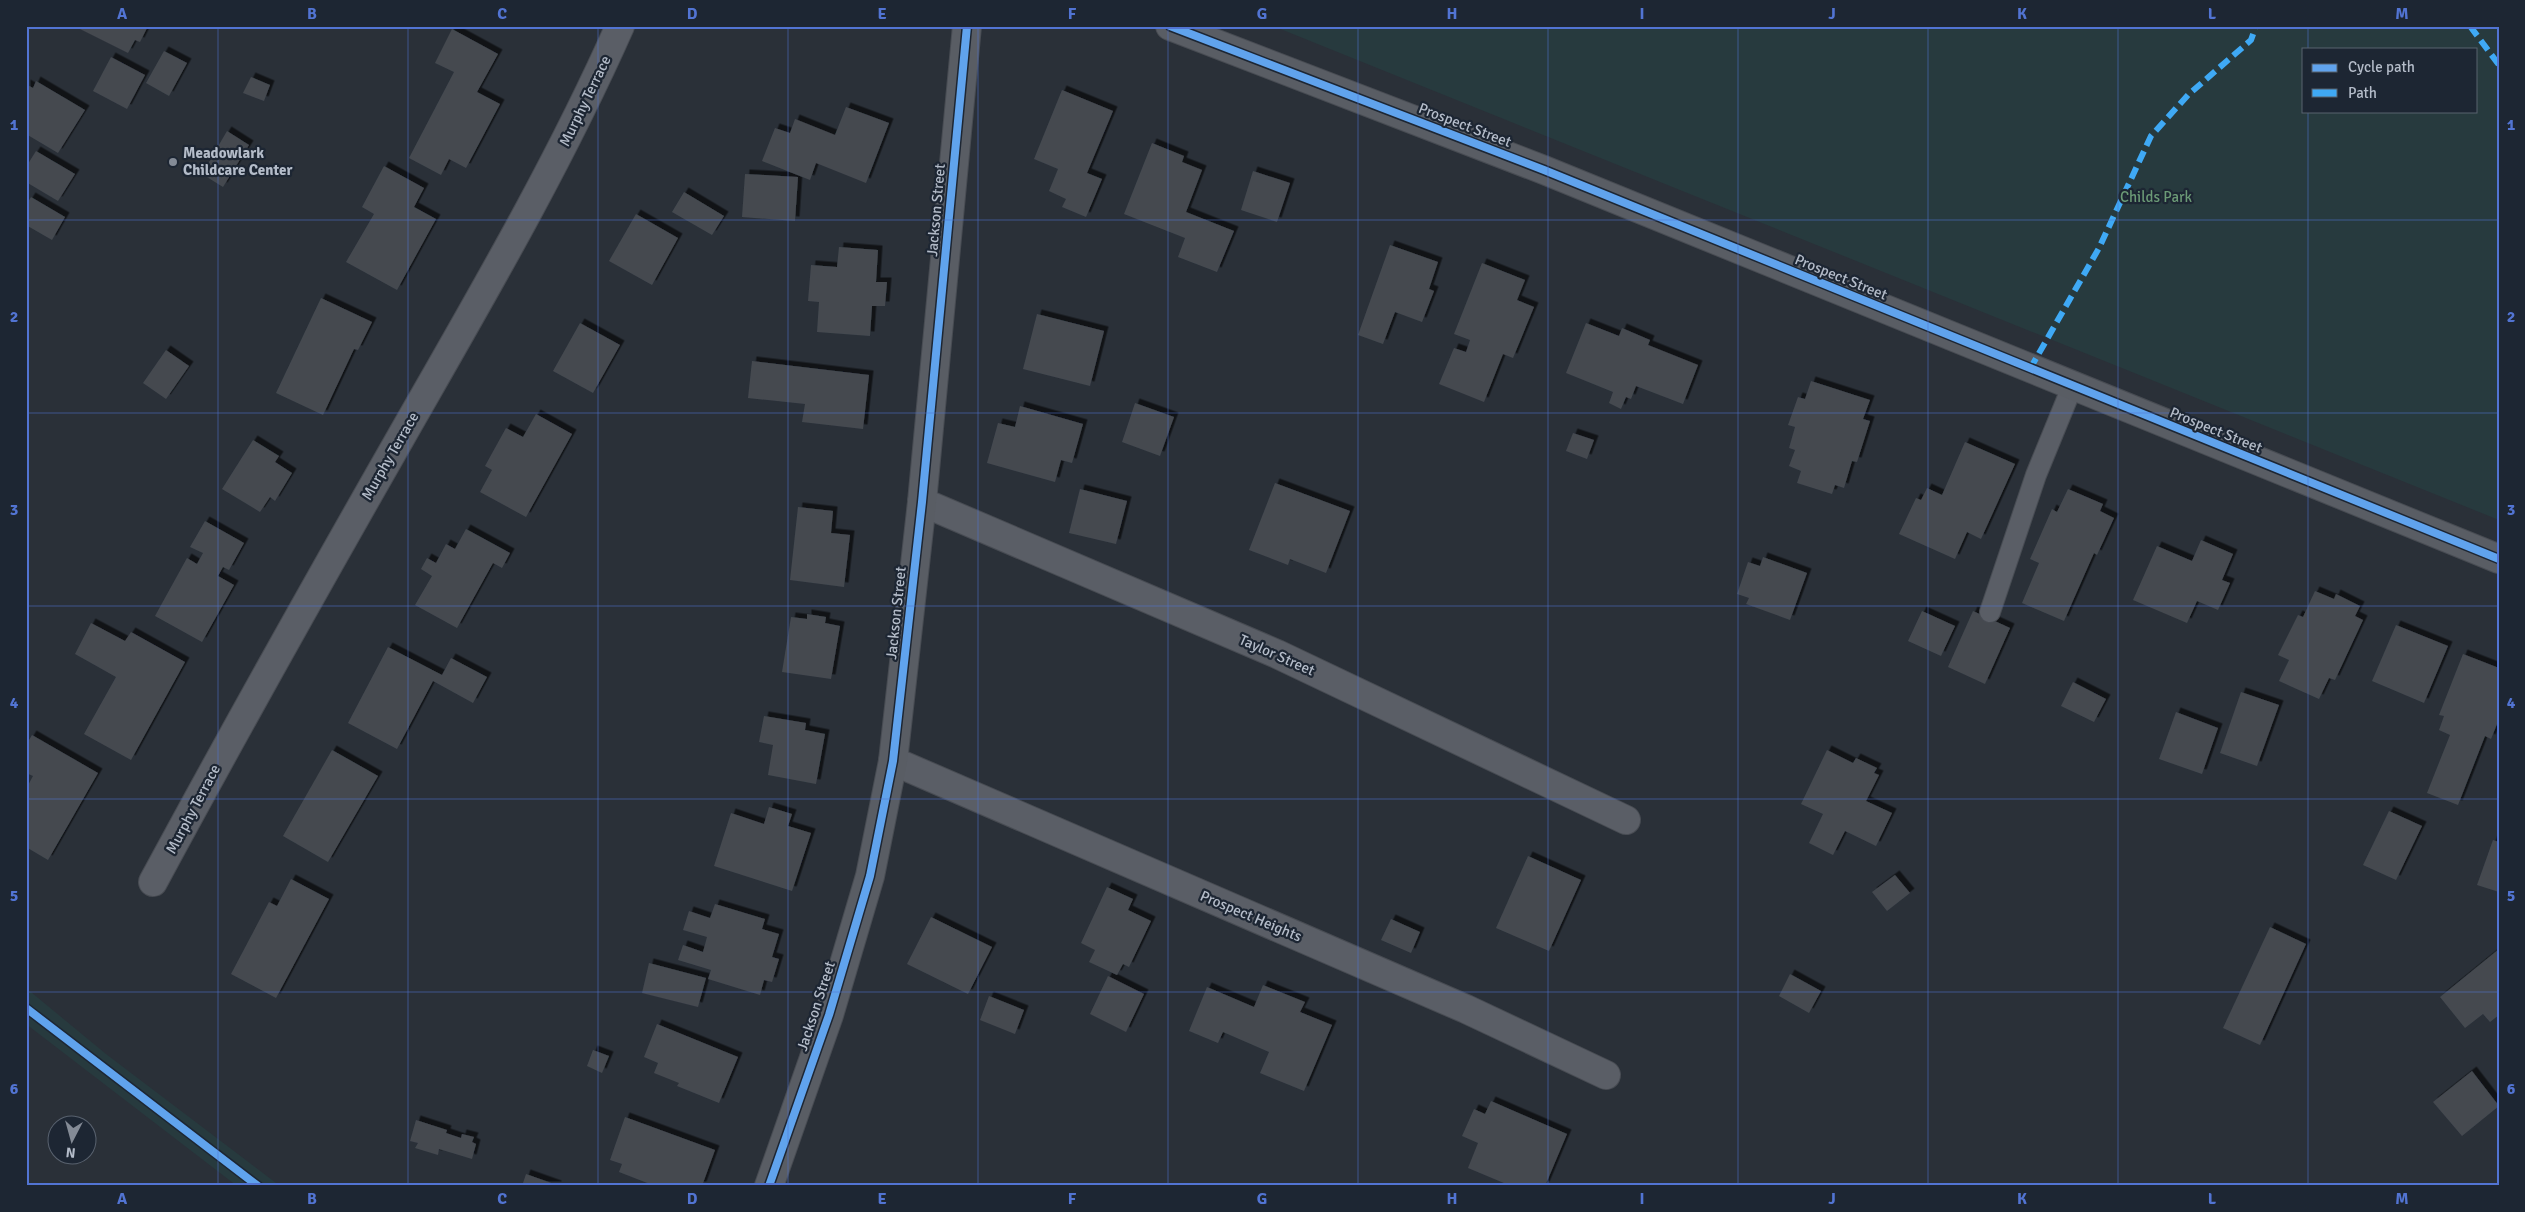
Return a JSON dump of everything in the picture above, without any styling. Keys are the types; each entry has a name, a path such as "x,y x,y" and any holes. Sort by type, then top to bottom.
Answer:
{"main road":[{"name":"Jackson Street","path":"770,1186 829,1015 870,876 893,761 922,502 967,26"},
{"name":"Prospect Street","path":"1170,26 1544,170 2072,387 2499,559"}],"street":[{"name":"Murphy Terrace","path":"153,882 269,668 517,234 596,81 620,26"},
{"name":"Taylor Street","path":"922,502 1277,654 1626,820"},
{"name":"Prospect Heights","path":"893,761 1466,1009 1606,1075"}],"lane":[{"path":"1990,612 2036,475 2072,387"}],"green space":[{"name":"Childs Park","path":"1273,26 2499,26 2499,520"},
{"path":"26,988 106,1054 280,1186 237,1186 26,1024"}],"building":[{"path":"74,26 148,26 140,42 135,40 128,53"},
{"path":"452,29 498,54 477,92 500,104 466,168 449,159 441,175 409,158 454,72 435,63"},
{"path":"164,51 187,63 169,96 146,83"},
{"path":"111,57 145,75 127,109 93,91"},
{"path":"251,77 270,85 264,101 243,93"},
{"path":"36,81 85,110 58,153 26,134 26,84 33,88"},
{"path":"1062,90 1113,111 1087,173 1102,179 1086,217 1062,207 1066,199 1049,191 1058,169 1034,159"},
{"path":"846,107 889,123 866,183 816,163 810,180 762,161 775,128 790,133 795,119 835,135"},
{"path":"227,131 249,145 223,187 202,174"},
{"path":"1152,143 1184,156 1182,162 1202,170 1186,212 1234,231 1217,272 1178,257 1185,238 1124,214"},
{"path":"36,151 75,174 58,201 26,182 26,167"},
{"path":"384,166 424,188 414,207 436,219 397,290 346,262 374,214 362,207"},
{"path":"1253,171 1290,183 1277,222 1241,210"},
{"path":"745,174 798,177 795,221 742,217"},
{"path":"684,192 724,216 712,235 672,212"},
{"path":"31,197 65,217 52,240 26,225 26,205"},
{"path":"636,214 678,238 652,285 609,261"},
{"path":"1390,245 1438,262 1429,289 1434,291 1422,322 1395,312 1383,344 1358,335"},
{"path":"839,247 878,250 876,282 887,282 885,306 872,306 870,336 817,332 819,302 808,301 811,265 837,267"},
{"path":"1482,263 1525,280 1517,300 1534,307 1513,358 1503,354 1484,402 1439,384 1454,348 1466,352 1470,340 1454,334"},
{"path":"321,298 372,322 358,350 354,349 323,415 276,393"},
{"path":"1037,314 1104,331 1090,386 1023,369"},
{"path":"580,323 620,345 593,393 553,371"},
{"path":"1586,323 1619,336 1622,328 1650,340 1648,345 1698,365 1683,404 1636,386 1631,399 1626,397 1621,409 1609,403 1613,392 1566,373"},
{"path":"166,350 189,366 166,399 143,383"},
{"path":"752,361 869,375 863,429 802,422 805,404 748,398"},
{"path":"1811,381 1870,400 1863,419 1870,421 1857,462 1852,461 1844,488 1835,485 1832,494 1797,483 1801,471 1789,466 1795,450 1789,448 1795,427 1788,425 1798,397 1805,399"},
{"path":"1135,403 1174,417 1160,456 1122,442"},
{"path":"1020,406 1083,424 1072,463 1061,460 1055,482 987,463 998,423 1015,427"},
{"path":"536,414 572,434 526,517 480,492 492,470 485,466 506,428 523,437"},
{"path":"1573,433 1594,440 1587,459 1566,451"},
{"path":"253,440 279,456 275,462 292,473 275,501 270,497 260,512 222,489"},
{"path":"1965,442 2015,464 1981,539 1967,532 1955,559 1899,534 1916,498 1921,500 1927,488 1942,495"},
{"path":"1275,483 1350,511 1326,573 1290,559 1288,565 1249,550"},
{"path":"1080,489 1127,501 1116,544 1069,533"},
{"path":"2068,489 2103,504 2100,511 2114,518 2097,555 2094,553 2064,621 2022,603 2039,563 2030,559 2052,509 2057,512"},
{"path":"798,507 833,511 831,533 850,535 844,587 790,580"},
{"path":"205,521 244,543 229,570 223,567 218,576 234,585 202,642 155,616 187,558 197,564 203,553 190,547"},
{"path":"466,529 510,553 502,568 493,563 457,628 415,605 432,576 421,569 427,558 436,563 446,544 455,549"},
{"path":"2201,540 2233,554 2222,580 2230,583 2218,610 2197,601 2187,623 2133,600 2157,546 2192,561"},
{"path":"1763,557 1807,573 1790,620 1746,604 1749,598 1737,594 1748,562 1760,566"},
{"path":"2315,591 2334,599 2336,594 2360,606 2355,616 2363,620 2335,680 2329,678 2319,699 2279,681 2289,660 2278,655 2298,615 2303,617"},
{"path":"1922,611 1955,626 1941,656 1908,641"},
{"path":"1973,611 2010,628 1985,684 1948,667"},
{"path":"807,614 826,617 825,623 840,626 831,679 782,672 791,617 807,619"},
{"path":"91,623 125,641 131,632 185,662 131,760 84,734 116,677 75,654"},
{"path":"2396,625 2448,646 2424,703 2372,681"},
{"path":"388,647 442,675 451,658 487,677 473,703 433,681 397,749 348,723"},
{"path":"2463,654 2499,668 2499,719 2491,739 2485,736 2458,805 2427,793 2450,735 2439,730 2444,716 2439,715"},
{"path":"2073,682 2106,699 2094,722 2061,706"},
{"path":"2241,692 2279,705 2257,766 2220,753"},
{"path":"2176,712 2218,728 2202,774 2159,759"},
{"path":"764,716 806,723 805,730 825,734 816,784 768,775 773,745 759,742"},
{"path":"32,735 98,773 48,860 26,847 26,789 33,776 26,773 26,745"},
{"path":"332,750 378,776 328,862 283,836"},
{"path":"1827,750 1853,763 1856,758 1877,768 1874,773 1879,775 1866,801 1892,813 1876,846 1845,831 1833,855 1809,843 1823,814 1801,804"},
{"path":"769,807 792,814 788,826 811,833 792,891 714,866 731,813 764,824"},
{"path":"2389,811 2422,826 2396,880 2363,865"},
{"path":"2493,840 2499,842 2499,892 2477,885"},
{"path":"1528,856 1581,880 1549,951 1496,928"},
{"path":"1895,875 1910,893 1887,911 1872,892"},
{"path":"291,879 329,899 276,998 231,974 269,902 277,906"},
{"path":"1107,887 1133,899 1128,910 1151,921 1129,967 1123,964 1117,975 1089,962 1095,950 1081,943"},
{"path":"715,904 765,919 762,929 779,934 772,957 779,959 772,982 764,980 760,995 708,979 711,970 678,960 683,945 703,952 707,937 683,930 689,911 710,918"},
{"path":"931,917 992,947 968,994 907,964"},
{"path":"1391,919 1420,932 1411,953 1381,940"},
{"path":"2270,927 2306,944 2260,1045 2223,1028"},
{"path":"2499,949 2499,1015 2490,1022 2483,1014 2465,1028 2440,997"},
{"path":"649,963 706,978 698,1007 642,993"},
{"path":"1790,974 1821,991 1809,1013 1779,996"},
{"path":"1108,976 1144,994 1126,1032 1090,1014"},
{"path":"1263,985 1305,1002 1300,1012 1332,1025 1304,1091 1260,1073 1269,1052 1223,1032 1218,1043 1189,1031 1207,987 1254,1007"},
{"path":"989,996 1024,1010 1015,1034 980,1020"},
{"path":"657,1024 738,1057 719,1103 677,1086 679,1083 654,1073 658,1063 644,1057"},
{"path":"593,1050 609,1056 602,1073 587,1066"},
{"path":"2472,1071 2499,1106 2462,1136 2433,1102"},
{"path":"1491,1101 1567,1134 1545,1186 1511,1186 1468,1168 1478,1143 1462,1136 1474,1109 1485,1114"},
{"path":"625,1117 715,1150 702,1186 655,1186 619,1172 622,1164 610,1160"},
{"path":"416,1120 447,1130 446,1133 461,1138 462,1134 474,1137 472,1142 476,1144 472,1159 439,1149 438,1155 415,1148 418,1143 410,1141"},
{"path":"526,1174 557,1185 557,1186 522,1186"}],"marked path":[{"path":"2030,369 2099,248 2151,136 2188,95 2251,40 2256,26"},
{"path":"2470,26 2499,65"}],"cycle path":[{"path":"769,1186 829,1015 870,876 893,761 922,502 967,26"},
{"path":"1170,26 1544,170 2499,559"},
{"path":"26,1008 258,1186"}],"place":[{"name":"Meadowlark Childcare Center","path":"173,162"}]}
